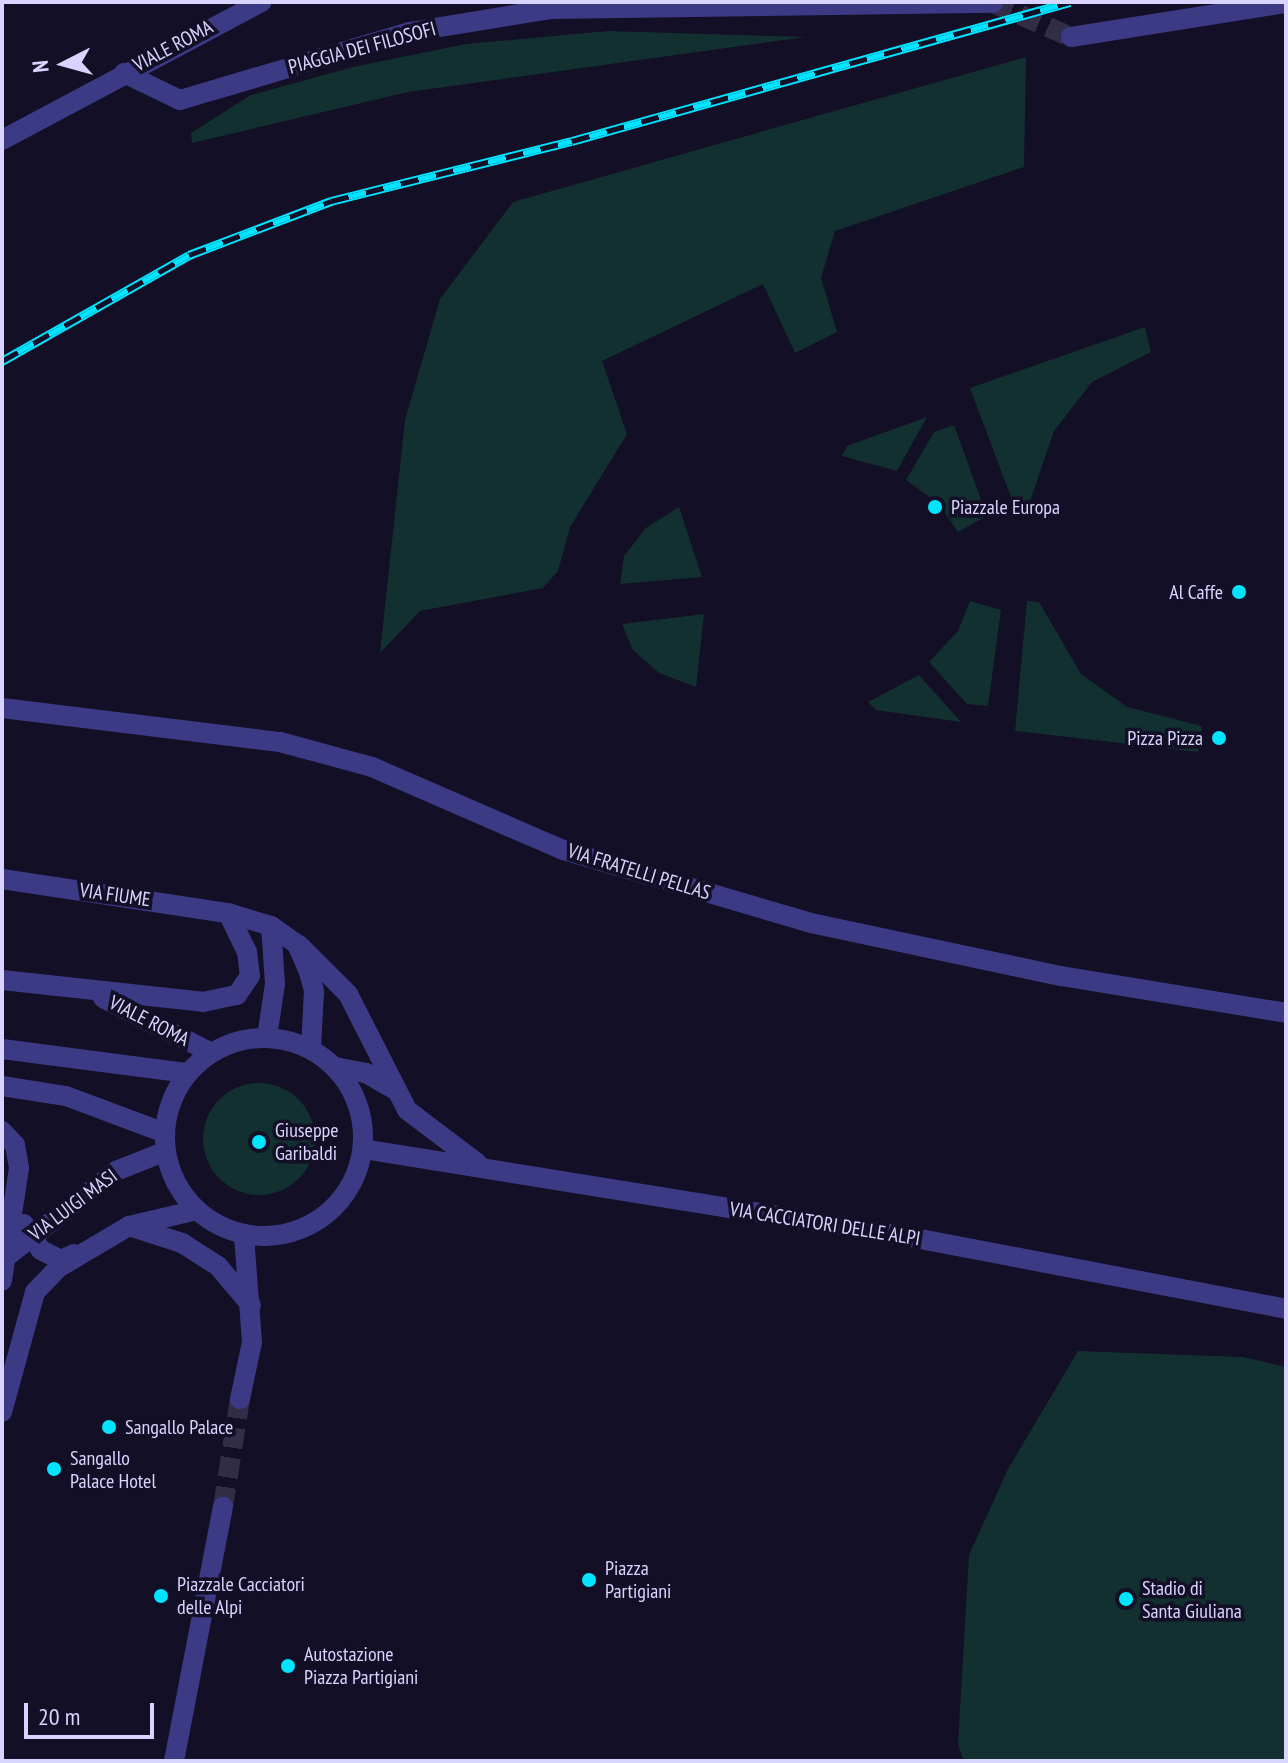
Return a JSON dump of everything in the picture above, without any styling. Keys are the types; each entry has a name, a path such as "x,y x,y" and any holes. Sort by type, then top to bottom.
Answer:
{"street":[{"name":"VIALE ROMA","path":"2,140 262,2"},
{"name":"PIAGGIA DEI FILOSOFI","path":"124,73 180,100 410,32 550,9 993,3"},
{"path":"1071,37 1286,3"},
{"name":"VIA FRATELLI PELLAS","path":"2,708 280,742 372,767 563,850 811,923 1061,976 1286,1013"},
{"name":"VIA FIUME","path":"2,879 228,913 271,926 297,944 348,994 395,1090"},
{"name":"VIALE ROMA","path":"2,980 203,1002 237,995 250,976 247,952 228,913"},
{"path":"267,1037 275,984 271,926"},
{"path":"297,944 314,991 311,1049"},
{"name":"VIALE ROMA","path":"87,991 210,1052"},
{"path":"267,1037 311,1049 335,1067 352,1090 362,1118 363,1149 357,1174 326,1215 301,1230 273,1236 244,1235 197,1210 176,1183 165,1142 167,1112 187,1073 210,1052 237,1041 267,1037"},
{"path":"2,1049 187,1073"},
{"path":"335,1067 366,1073 395,1090 431,1132 488,1168"},
{"path":"2,1086 66,1096 165,1142"},
{"path":"2,1131 15,1145 18,1201 2,1281"},
{"name":"VIA LUIGI MASI","path":"6,1257 30,1235 116,1171 165,1142"},
{"name":"VIA CACCIATORI DELLE ALPI","path":"363,1149 915,1238 1286,1309"},
{"path":"18,1201 30,1235 41,1250 61,1260 80,1252"},
{"name":"VIA LUIGI MASI","path":"2,1412 35,1292 80,1252 129,1226 197,1210"},
{"path":"129,1226 182,1243 218,1266 251,1305"},
{"path":"240,1399 252,1342 244,1235"},
{"path":"174,1761 223,1507"}],"green space":[{"path":"608,31 806,37 408,92 192,143 191,133 251,95 353,67 466,44"},
{"path":"1026,57 1024,167 835,231 821,278 837,332 795,353 763,284 602,361 627,434 570,527 558,571 543,588 420,611 380,653 405,420 440,299 513,202"},
{"path":"1145,327 1151,352 1092,382 1054,431 1027,510 1017,513 970,388"},
{"path":"927,417 897,471 842,456 847,446"},
{"path":"954,425 987,516 958,532 939,504 906,480 934,432"},
{"path":"679,507 702,577 620,584 624,556 646,528"},
{"path":"970,601 1001,610 988,706 967,704 929,662 958,631"},
{"path":"1027,601 1039,602 1081,674 1127,707 1202,726 1198,752 1015,731"},
{"path":"704,614 696,687 659,673 633,650 622,624"},
{"path":"919,675 961,722 876,710 868,702"},
{"path":"259,1083 281,1087 299,1099 311,1117 315,1139 311,1161 299,1179 281,1191 259,1195 237,1191 219,1179 207,1161 203,1139 207,1117 219,1099 237,1087"},
{"name":"Stadio di Santa Giuliana","path":"1078,1351 1243,1357 1286,1367 1286,1761 964,1761 958,1744 969,1555 1008,1469"}],"tunnel":[{"path":"993,3 1071,37"},
{"path":"223,1507 240,1399"}],"railway":[{"path":"2,361 189,255 331,201 572,141 1070,2"}],"place":[{"name":"Piazzale Europa","path":"935,507"},
{"name":"Al Caffe","path":"1239,592"},
{"name":"Pizza Pizza","path":"1219,738"},
{"name":"Giuseppe Garibaldi","path":"259,1142"},
{"name":"Sangallo Palace","path":"109,1427"},
{"name":"Sangallo Palace Hotel","path":"54,1469"},
{"name":"Piazza Partigiani","path":"589,1580"},
{"name":"Piazzale Cacciatori delle Alpi","path":"161,1596"},
{"name":"Stadio di Santa Giuliana","path":"1126,1599"},
{"name":"Autostazione Piazza Partigiani","path":"288,1666"}]}
